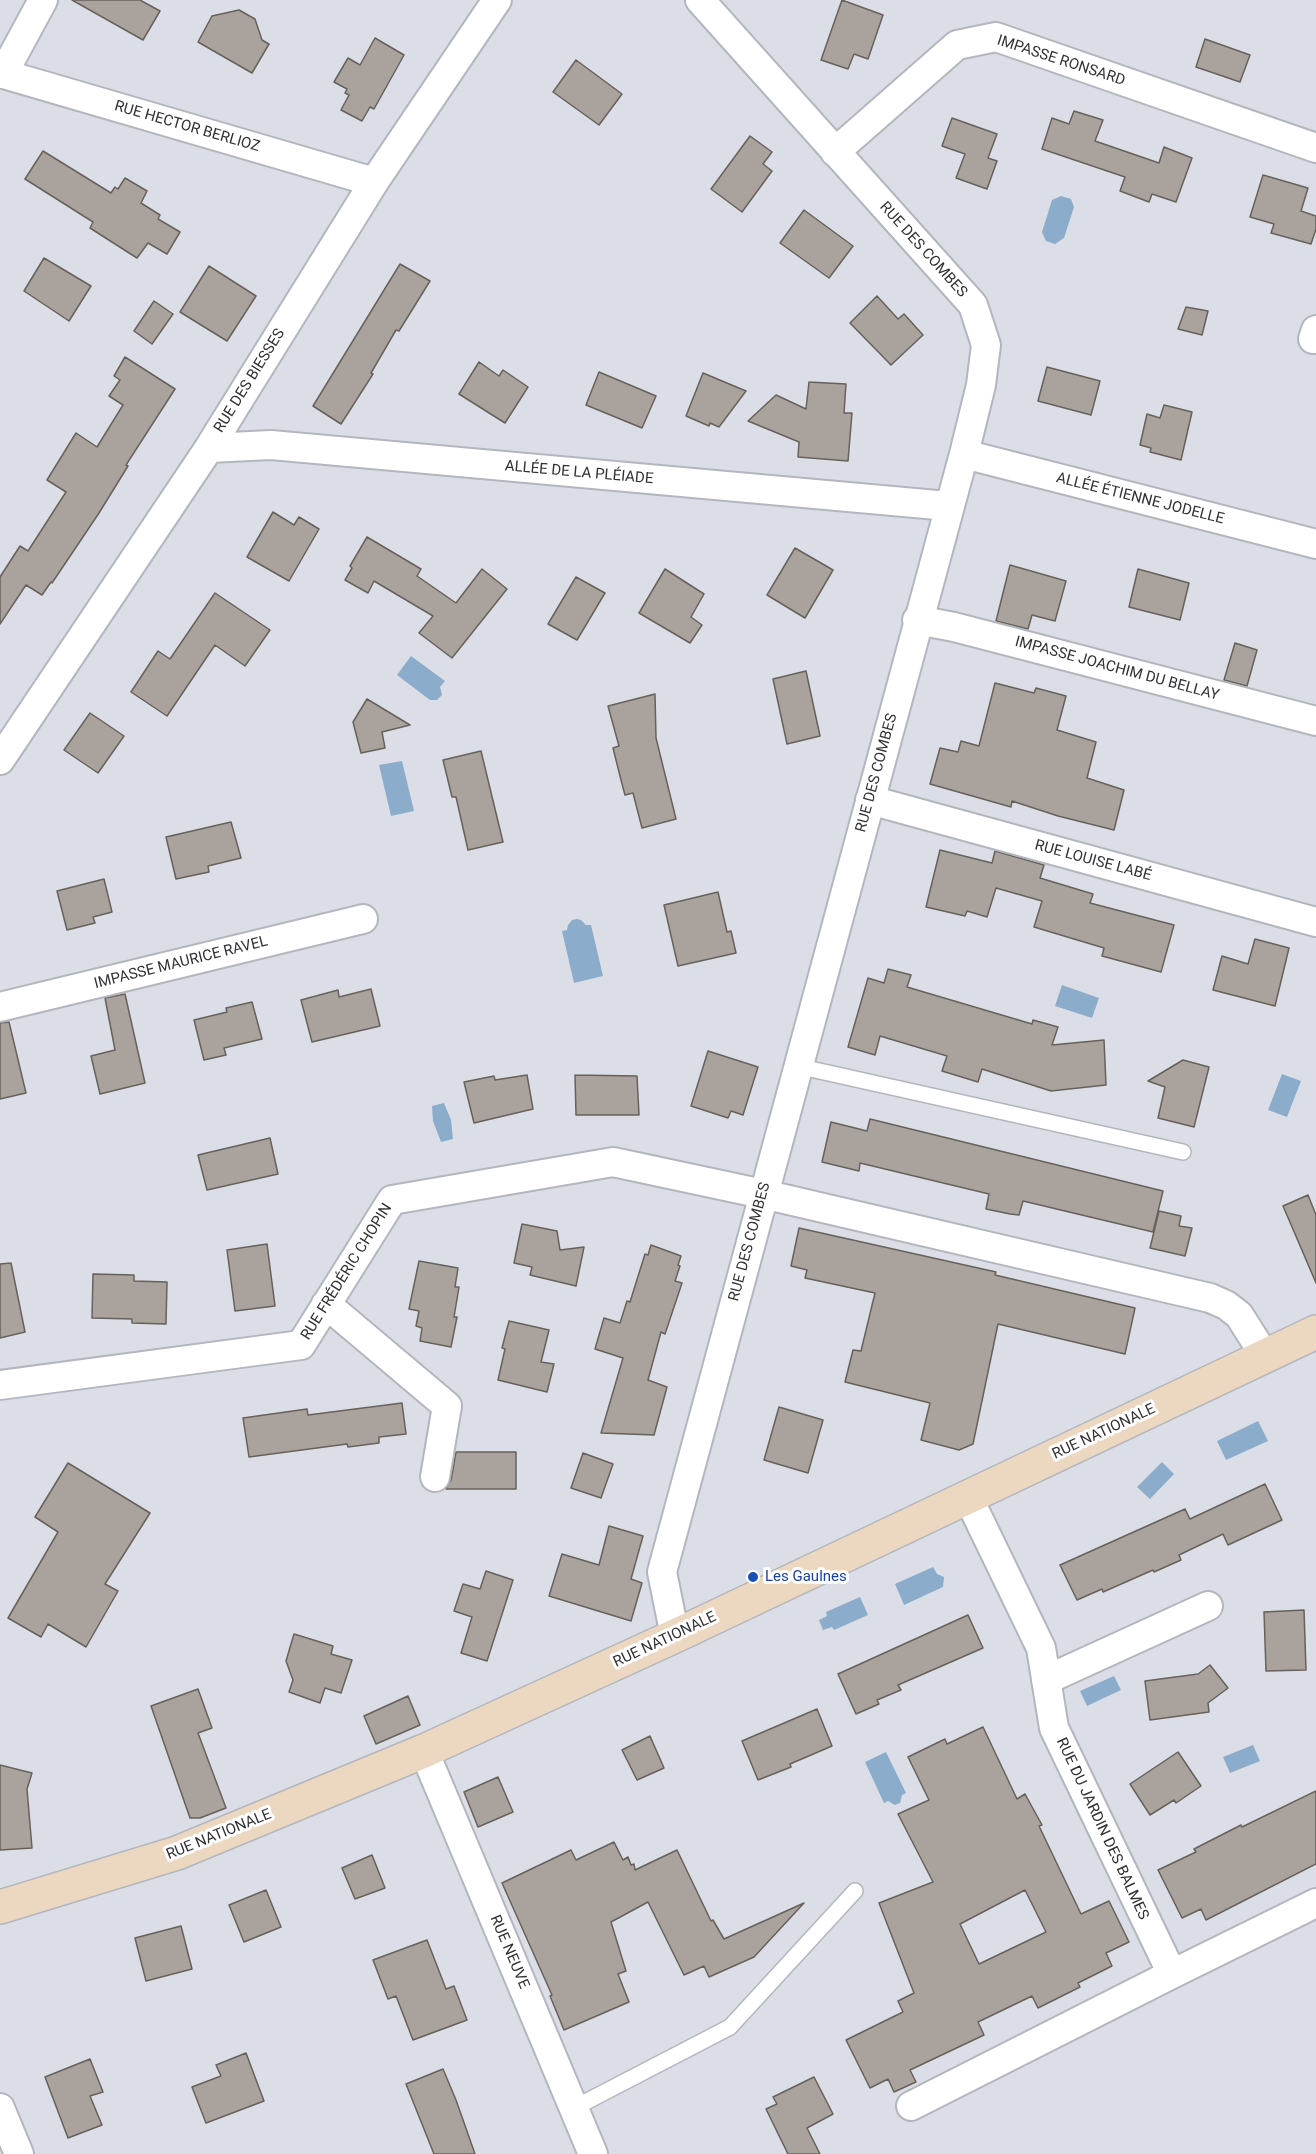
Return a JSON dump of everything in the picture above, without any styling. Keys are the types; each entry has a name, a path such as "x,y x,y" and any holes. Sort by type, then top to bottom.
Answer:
{"main road":[{"name":"RUE NATIONALE","path":"0,1907 177,1853 424,1751 675,1636 1315,1333"}],"street":[{"path":"2,73 43,0"},
{"name":"RUE DES BIESSES","path":"0,760 209,448 374,182 497,0"},
{"name":"RUE DES COMBES","path":"675,1636 662,1572 917,620 964,454 981,385 986,345 973,305 700,0"},
{"name":"IMPASSE RONSARD","path":"835,152 957,45 996,37 1316,148"},
{"name":"RUE HECTOR BERLIOZ","path":"2,73 374,182"},
{"name":"ALLÉE DE LA PLÉIADE","path":"209,448 271,445 948,506"},
{"name":"ALLÉE ÉTIENNE JODELLE","path":"964,454 1316,544"},
{"name":"IMPASSE JOACHIM DU BELLAY","path":"917,620 954,627 1316,721"},
{"name":"RUE LOUISE LABÉ","path":"870,800 1316,922"},
{"name":"IMPASSE MAURICE RAVEL","path":"0,1007 363,919"},
{"name":"RUE FRÉDÉRIC CHOPIN","path":"0,1385 301,1345 392,1200 613,1162 763,1194 1210,1298 1226,1305 1239,1315 1265,1356"},
{"path":"326,1304 447,1406 435,1477"},
{"name":"RUE DU JARDIN DES BALMES","path":"968,1497 1041,1648 1054,1728 1172,1974"},
{"path":"1046,1680 1208,1606"},
{"name":"RUE NEUVE","path":"424,1751 593,2154"},
{"path":"911,2106 1316,1904"},
{"path":"0,2108 19,2154"}],"lane":[{"path":"797,1066 1183,1152"},
{"path":"574,2108 730,2027 855,1891"}],"water":[{"path":"1061,196 1071,199 1074,207 1064,238 1055,244 1046,241 1042,232 1052,200"},
{"path":"411,656 445,681 440,687 442,695 437,700 430,700 397,675"},
{"path":"402,761 414,811 391,816 379,765"},
{"path":"577,919 586,925 591,925 603,976 574,983 562,931 567,930 572,920"},
{"path":"1062,985 1099,998 1092,1018 1055,1006"},
{"path":"1282,1074 1301,1081 1287,1117 1268,1110"},
{"path":"444,1103 451,1120 453,1139 441,1142 433,1121 432,1106"},
{"path":"1258,1421 1268,1441 1226,1460 1217,1441"},
{"path":"1162,1462 1174,1474 1150,1499 1137,1487"},
{"path":"933,1567 937,1574 944,1577 943,1587 904,1605 895,1584"},
{"path":"860,1597 868,1615 834,1630 832,1627 823,1630 819,1620 827,1616 826,1612"},
{"path":"1114,1676 1121,1690 1087,1706 1080,1691"},
{"path":"1253,1745 1260,1761 1230,1773 1223,1757"},
{"path":"886,1752 906,1793 902,1795 900,1803 895,1805 888,1801 884,1803 865,1762"}],"building":[{"path":"72,0 140,0 160,11 143,40"},
{"path":"842,0 883,15 868,59 854,54 848,69 821,60"},
{"path":"239,10 255,19 262,40 269,44 252,73 198,42 212,16"},
{"path":"375,38 404,55 374,109 370,107 362,121 341,110 349,95 345,93 347,89 334,82 348,58 360,65"},
{"path":"1205,39 1250,55 1240,82 1196,67"},
{"path":"576,60 622,94 599,125 553,92"},
{"path":"1074,111 1103,120 1095,141 1159,163 1164,147 1192,158 1176,202 1152,194 1149,202 1120,191 1125,177 1042,149 1052,118 1069,124"},
{"path":"952,118 997,134 988,158 997,161 987,189 956,178 965,154 942,146"},
{"path":"750,136 772,152 763,164 772,171 742,212 711,189"},
{"path":"43,151 111,193 115,187 118,189 125,178 147,191 141,203 160,215 158,219 180,232 167,254 148,243 137,258 90,228 93,222 25,179"},
{"path":"1263,175 1308,188 1301,211 1316,216 1316,229 1311,244 1271,233 1274,224 1250,217"},
{"path":"804,210 853,246 829,278 780,243"},
{"path":"44,258 91,286 69,321 24,291"},
{"path":"400,264 430,281 399,331 396,330 371,373 373,374 341,424 313,406"},
{"path":"209,266 256,296 227,341 180,312"},
{"path":"877,296 898,319 904,314 923,335 891,365 850,323"},
{"path":"154,301 173,314 152,344 134,331"},
{"path":"1186,307 1208,311 1202,335 1178,329"},
{"path":"125,357 175,389 126,465 128,466 99,513 52,583 42,595 26,585 0,624 0,577 20,546 28,551 66,492 47,480 76,433 97,447 123,405 109,396 120,380 114,376"},
{"path":"479,362 499,376 503,370 528,387 505,423 459,394"},
{"path":"1047,367 1100,381 1091,415 1038,401"},
{"path":"599,372 656,396 642,428 586,405"},
{"path":"703,373 746,391 719,427 710,423 709,426 686,416"},
{"path":"809,382 846,384 844,413 852,413 848,461 798,457 799,442 748,421 776,395 806,409"},
{"path":"1164,405 1192,412 1181,460 1150,452 1151,448 1140,445 1147,414 1160,418"},
{"path":"273,512 294,525 299,517 319,529 289,581 247,557"},
{"path":"367,537 421,569 417,576 456,603 482,569 507,589 452,658 419,633 433,616 374,581 368,593 345,580 352,568 350,566"},
{"path":"795,548 833,570 805,618 767,595"},
{"path":"1010,565 1066,581 1055,621 1032,615 1028,629 996,621"},
{"path":"665,569 704,594 691,617 702,625 690,643 639,613"},
{"path":"1138,569 1189,583 1180,620 1129,607"},
{"path":"576,577 605,593 577,640 548,624"},
{"path":"215,593 270,630 245,666 215,645 167,716 131,692 158,651 170,659"},
{"path":"1235,643 1257,650 1247,686 1224,680"},
{"path":"806,671 820,736 787,744 773,679"},
{"path":"995,683 1034,693 1036,688 1066,696 1057,730 1096,742 1087,778 1124,790 1114,830 1058,816 1012,801 1011,807 930,784 940,748 958,752 961,741 979,746"},
{"path":"655,694 656,738 676,819 642,828 633,793 625,795 613,748 619,746 608,706"},
{"path":"367,699 410,725 382,732 385,748 361,753 353,722"},
{"path":"90,713 124,736 98,773 64,750"},
{"path":"481,751 503,842 468,850 456,797 452,797 443,760"},
{"path":"231,822 241,858 208,866 209,872 176,879 166,837"},
{"path":"940,850 992,863 995,851 1044,865 1040,878 1093,894 1090,903 1174,925 1161,972 1102,956 1104,948 1034,927 1042,901 996,888 987,917 967,911 965,916 926,907"},
{"path":"104,879 112,912 93,917 95,923 67,930 57,891"},
{"path":"718,892 727,932 731,931 736,953 678,966 664,905"},
{"path":"1255,939 1289,948 1275,1006 1213,990 1222,956 1248,964"},
{"path":"888,969 911,975 907,987 1032,1024 1033,1020 1058,1027 1052,1045 1104,1040 1106,1085 1051,1091 982,1069 978,1082 942,1071 947,1056 880,1036 875,1055 848,1047 868,978 884,983"},
{"path":"371,989 380,1026 312,1042 301,1000 338,990 339,997"},
{"path":"125,994 145,1083 100,1094 91,1056 115,1050 105,998"},
{"path":"252,1002 262,1039 224,1048 226,1055 204,1060 194,1020 227,1012 226,1008"},
{"path":"9,1022 26,1093 0,1099 0,1023"},
{"path":"708,1051 758,1067 743,1115 731,1111 728,1118 691,1106"},
{"path":"1183,1060 1209,1067 1194,1127 1158,1118 1165,1087 1148,1081"},
{"path":"527,1075 533,1109 474,1123 464,1082 494,1076 495,1080"},
{"path":"575,1075 637,1076 639,1115 576,1115"},
{"path":"870,1119 1163,1191 1153,1232 1023,1201 1019,1215 986,1209 989,1194 860,1163 859,1171 822,1162 831,1122 867,1131"},
{"path":"270,1138 278,1174 207,1190 198,1155"},
{"path":"1308,1195 1316,1215 1316,1283 1283,1206"},
{"path":"1159,1211 1181,1216 1179,1226 1192,1228 1185,1256 1150,1248"},
{"path":"522,1224 557,1231 560,1250 584,1247 576,1286 530,1275 532,1267 514,1263"},
{"path":"799,1228 996,1272 995,1275 1135,1308 1125,1354 998,1324 973,1444 959,1450 921,1440 930,1403 845,1382 853,1350 861,1351 875,1293 805,1278 807,1270 791,1266"},
{"path":"267,1244 275,1306 235,1311 227,1250"},
{"path":"651,1245 681,1256 675,1281 682,1283 665,1334 661,1332 648,1380 667,1387 654,1435 601,1433 623,1358 595,1349 604,1318 620,1323 627,1301 630,1302 645,1254 648,1255"},
{"path":"419,1261 458,1268 455,1287 459,1287 454,1317 457,1317 451,1347 420,1341 422,1328 416,1326 419,1311 409,1309"},
{"path":"11,1263 25,1332 0,1338 0,1264"},
{"path":"93,1274 134,1275 134,1281 167,1282 166,1324 132,1323 132,1319 92,1318"},
{"path":"509,1321 549,1330 541,1362 554,1364 547,1392 498,1380 505,1349 502,1348"},
{"path":"402,1403 406,1434 379,1437 379,1443 348,1447 347,1444 249,1457 243,1418 307,1409 308,1415"},
{"path":"779,1407 823,1420 808,1473 764,1460"},
{"path":"456,1452 516,1452 516,1489 446,1489 451,1480"},
{"path":"583,1453 613,1464 601,1498 571,1488"},
{"path":"68,1463 150,1513 105,1584 118,1591 86,1647 48,1624 41,1637 8,1618 58,1532 35,1517"},
{"path":"1265,1484 1282,1520 1228,1545 1223,1534 1179,1555 1181,1560 1103,1592 1102,1589 1077,1600 1060,1565 1185,1509 1190,1519"},
{"path":"609,1526 643,1536 631,1579 642,1583 631,1621 549,1596 562,1554 599,1565"},
{"path":"486,1571 513,1580 487,1661 461,1653 472,1617 454,1611 463,1584 480,1589"},
{"path":"1304,1610 1306,1670 1266,1671 1264,1612"},
{"path":"968,1615 983,1648 898,1685 901,1690 877,1700 879,1704 856,1714 838,1674"},
{"path":"294,1634 333,1646 331,1654 352,1660 341,1693 325,1688 320,1703 289,1692 293,1680 286,1661"},
{"path":"1210,1665 1228,1688 1208,1703 1209,1712 1150,1720 1145,1681 1198,1674"},
{"path":"198,1689 212,1728 198,1733 226,1808 200,1818 190,1818 151,1706"},
{"path":"408,1696 420,1725 376,1744 364,1716"},
{"path":"817,1709 832,1746 790,1764 791,1767 758,1780 742,1741"},
{"path":"983,1727 1017,1799 1025,1794 1042,1825 1039,1826 1081,1914 1109,1901 1129,1942 1106,1953 1112,1966 1078,1983 1080,1987 1038,2008 1032,1996 978,2022 984,2035 910,2070 916,2082 894,2092 888,2079 870,2088 846,2040 903,2012 898,2001 914,1993 879,1903 933,1882 898,1814 929,1800 908,1757 945,1739 947,1744","holes":["1025,1890 1046,1932 979,1964 960,1924"]},
{"path":"650,1736 664,1768 637,1780 622,1750"},
{"path":"1178,1752 1201,1786 1176,1803 1174,1800 1150,1815 1130,1784"},
{"path":"0,1765 32,1773 27,1789 32,1848 0,1850"},
{"path":"498,1777 513,1812 478,1827 464,1792"},
{"path":"1316,1791 1316,1864 1206,1920 1201,1909 1182,1918 1158,1870 1196,1852 1194,1849 1241,1825 1242,1827"},
{"path":"614,1842 623,1860 628,1857 631,1865 634,1864 635,1870 677,1850 711,1921 713,1920 724,1939 804,1903 754,1957 709,1977 704,1966 684,1975 648,1902 611,1922 626,1971 618,1974 629,2002 564,2030 550,1996 552,1995 502,1883 571,1850 576,1860"},
{"path":"372,1855 385,1888 355,1899 342,1868"},
{"path":"266,1890 281,1927 244,1942 229,1905"},
{"path":"181,1926 192,1969 146,1981 135,1938"},
{"path":"427,1940 446,1989 454,1986 467,2020 413,2040 396,1996 388,1999 373,1960"},
{"path":"246,2053 264,2101 206,2123 192,2087 221,2076 216,2065"},
{"path":"90,2059 103,2092 90,2096 102,2125 68,2138 45,2077"},
{"path":"443,2069 475,2154 434,2154 406,2084"},
{"path":"814,2077 833,2114 807,2128 820,2154 788,2154 766,2109 777,2104 773,2097"}],"place":[{"name":"Les Gaulnes","path":"753,1577"}]}
